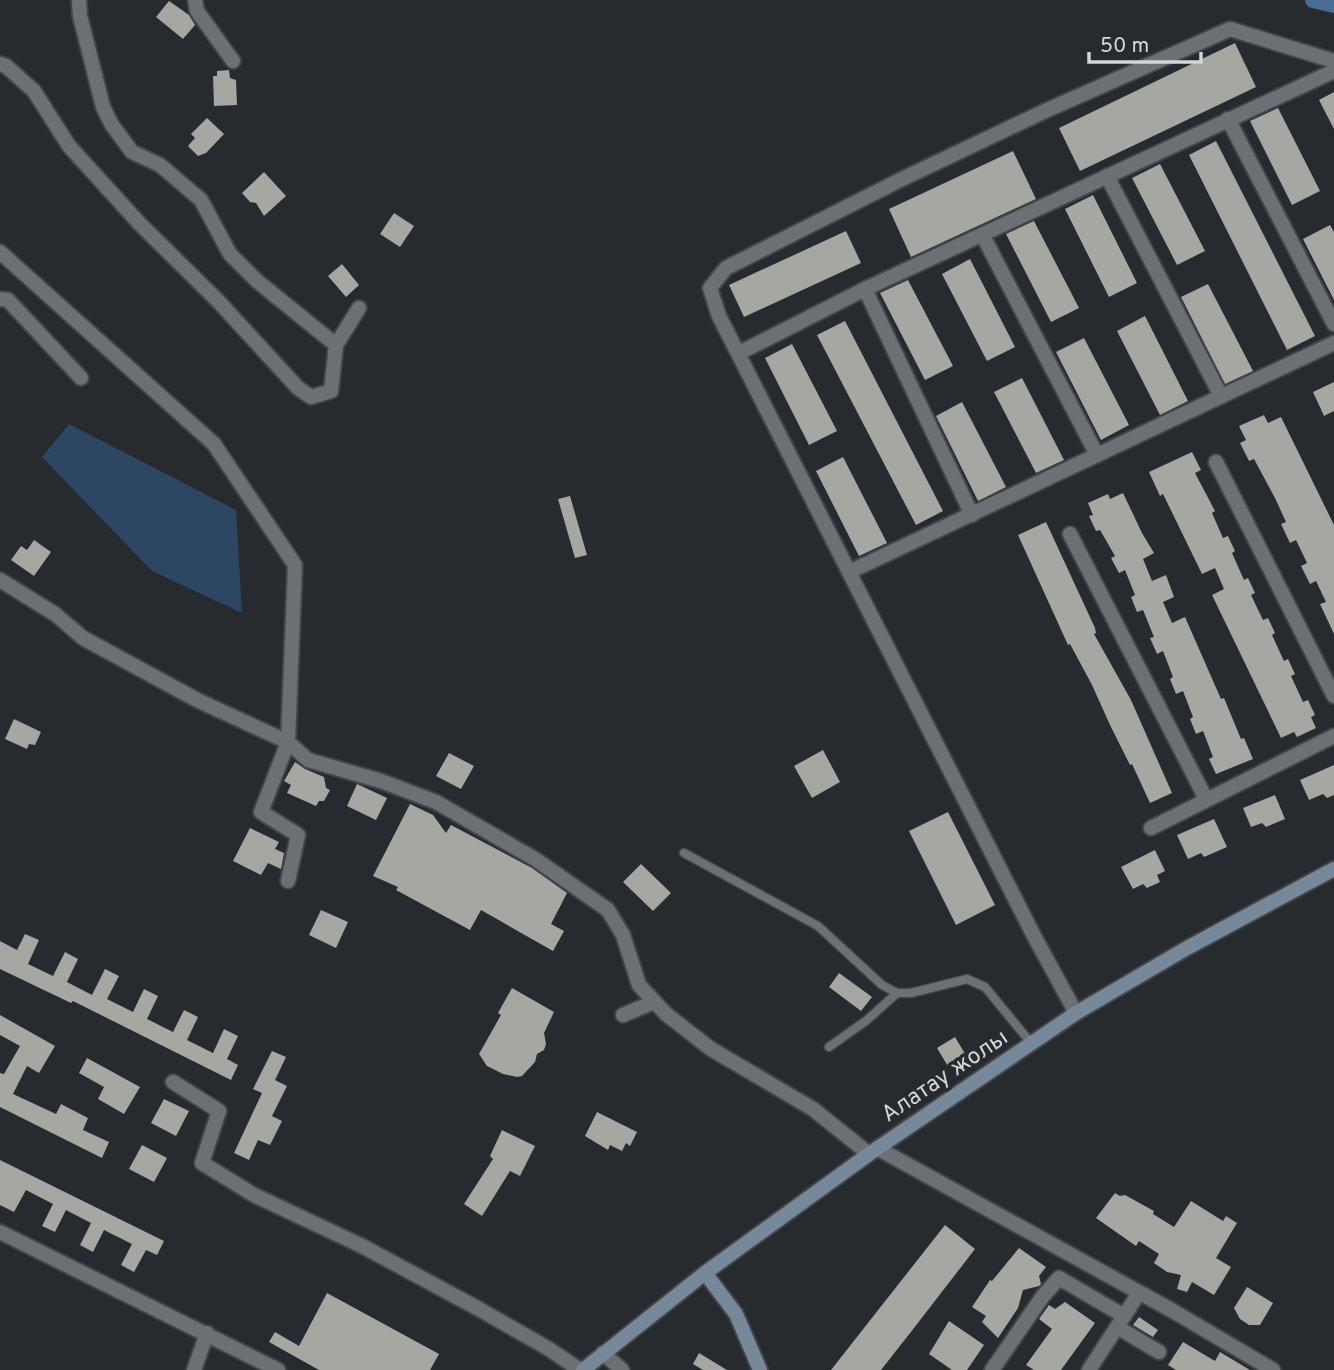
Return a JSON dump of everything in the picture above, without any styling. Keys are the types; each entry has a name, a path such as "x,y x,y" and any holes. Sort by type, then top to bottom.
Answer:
{"main road":[{"name":"Алатау жолы","path":"582,1370 705,1273 873,1151 1076,1013 1186,948 1334,869"},
{"path":"705,1273 736,1314 760,1370"}],"street":[{"path":"195,0 197,11 233,61"},
{"path":"79,1 80,16 103,107 112,125 132,152 160,165 201,200 230,254 257,281 336,345"},
{"path":"1076,1013 1034,936 719,316 710,288 726,268 902,179 1045,111 1230,29 1334,61"},
{"path":"0,64 34,90 69,146 298,388 311,397 331,391 336,345 359,308"},
{"path":"739,353 865,289 1334,71"},
{"path":"1228,119 1334,324"},
{"path":"1107,176 1221,396"},
{"path":"983,236 1097,455"},
{"path":"0,252 214,444 295,565 288,741 261,812 298,835 288,881"},
{"path":"865,289 972,515"},
{"path":"0,299 8,300 81,378"},
{"path":"849,572 1334,343"},
{"path":"1216,462 1334,696"},
{"path":"1070,534 1206,799"},
{"path":"0,580 55,614 83,639 197,700 288,741 308,760 381,781 436,802 535,859 608,910 623,935 639,985 666,1014 711,1049 813,1109 873,1151 1139,1293 1273,1370"},
{"path":"1151,828 1334,736"},
{"path":"623,1015 654,1002"},
{"path":"173,1082 219,1111 202,1163 254,1195 362,1246 479,1309 582,1370"},
{"path":"0,1232 278,1370"},
{"path":"992,1370 1043,1296 1059,1278 1121,1321 1159,1352"},
{"path":"1089,1370 1139,1293"},
{"path":"194,1370 206,1333"},
{"path":"603,1353 622,1370"}],"lane":[{"path":"684,853 818,926 882,985 897,993 911,993 967,979 976,981 985,987 1031,1044"},
{"path":"829,1047 867,1020 897,993"}],"shaded area":[{"path":"69,424 236,510 242,613 152,571 42,457"}],"building":[{"path":"169,1 189,15 195,25 183,39 156,17"},
{"path":"1235,43 1256,87 1080,171 1059,128"},
{"path":"229,70 230,78 236,80 237,105 214,106 213,76 217,76 217,71"},
{"path":"1334,92 1334,129 1319,100"},
{"path":"1278,108 1320,191 1292,205 1250,121"},
{"path":"207,118 224,134 206,153 198,156 188,146 195,138 191,134"},
{"path":"1216,141 1315,336 1287,350 1189,155"},
{"path":"1013,151 1036,199 911,257 889,209"},
{"path":"1160,164 1205,251 1177,265 1132,178"},
{"path":"264,172 286,196 264,216 256,203 250,202 242,193"},
{"path":"1093,195 1137,283 1109,297 1065,209"},
{"path":"394,213 414,226 400,247 380,234"},
{"path":"1034,221 1079,308 1051,322 1006,234"},
{"path":"1330,225 1334,232 1334,300 1303,239"},
{"path":"846,231 861,263 744,317 729,285"},
{"path":"970,259 1015,347 987,361 942,274"},
{"path":"342,264 359,285 346,297 328,276"},
{"path":"908,280 953,366 925,380 880,293"},
{"path":"1208,284 1253,371 1225,384 1181,297"},
{"path":"1145,316 1188,401 1160,415 1117,331"},
{"path":"845,321 943,511 916,525 817,335"},
{"path":"1084,338 1129,425 1101,440 1056,352"},
{"path":"792,344 837,431 809,445 765,358"},
{"path":"1022,378 1064,460 1036,473 994,392"},
{"path":"1334,382 1334,411 1324,416 1313,392"},
{"path":"962,402 1006,487 978,501 936,416"},
{"path":"1264,415 1268,423 1281,417 1334,525 1334,634 1320,604 1326,602 1316,581 1310,584 1301,566 1307,563 1296,540 1290,543 1281,524 1286,522 1275,498 1254,459 1249,461 1240,443 1246,440 1239,426"},
{"path":"1192,452 1201,470 1195,473 1215,511 1212,513 1223,538 1228,536 1244,580 1248,578 1255,593 1251,595 1263,620 1268,618 1275,633 1272,635 1284,661 1288,659 1295,674 1291,676 1303,702 1308,700 1315,715 1311,717 1316,728 1297,737 1294,732 1281,738 1212,595 1224,589 1215,568 1202,574 1163,494 1160,496 1149,472"},
{"path":"843,457 887,543 859,556 816,471"},
{"path":"1123,493 1154,553 1143,559 1152,581 1166,575 1174,597 1163,602 1172,623 1185,617 1221,699 1224,698 1241,739 1244,738 1253,759 1216,774 1209,759 1213,757 1203,731 1196,734 1183,691 1176,694 1163,651 1157,654 1150,638 1154,637 1143,610 1137,612 1131,597 1135,595 1125,570 1119,573 1111,558 1115,556 1100,530 1096,531 1089,516 1093,515 1088,503 1108,494 1110,499"},
{"path":"570,496 587,555 575,558 558,499"},
{"path":"1046,522 1095,628 1094,634 1131,700 1172,793 1150,803 1092,685 1070,644 1068,645 1018,535"},
{"path":"34,540 51,552 34,576 11,560 21,546 27,550"},
{"path":"14,719 41,732 35,745 29,744 27,749 5,739"},
{"path":"823,750 840,782 812,798 794,766"},
{"path":"449,753 474,766 461,789 436,776"},
{"path":"295,762 324,777 326,788 330,790 324,801 319,801 316,806 287,793 291,785 284,781"},
{"path":"1334,765 1334,795 1327,798 1323,794 1309,800 1300,780"},
{"path":"357,784 387,798 376,820 347,806"},
{"path":"1275,795 1285,819 1266,827 1262,823 1251,827 1243,808"},
{"path":"410,804 433,815 446,833 451,825 532,868 567,893 551,924 564,931 553,951 481,910 470,930 396,890 398,887 373,876"},
{"path":"948,812 995,905 956,925 909,831"},
{"path":"1214,819 1227,847 1204,857 1201,853 1188,859 1177,835"},
{"path":"250,828 279,842 275,849 284,853 281,869 268,863 261,875 233,861"},
{"path":"1155,850 1165,871 1157,875 1160,882 1147,888 1143,884 1133,889 1121,867"},
{"path":"641,864 671,893 653,911 623,882"},
{"path":"321,910 348,922 336,948 309,935"},
{"path":"25,934 39,940 28,964 53,976 65,952 78,959 67,982 92,995 105,969 119,976 107,999 133,1012 144,989 158,996 147,1019 173,1032 184,1010 198,1017 187,1040 213,1053 224,1029 238,1036 227,1059 238,1065 231,1080 73,1001 71,1003 0,969 0,941 17,950"},
{"path":"839,973 872,997 861,1011 829,987"},
{"path":"512,988 554,1012 544,1033 544,1050 537,1054 535,1062 522,1076 517,1077 487,1066 479,1054 501,1015 498,1013"},
{"path":"0,1015 55,1046 39,1073 27,1066 13,1094 56,1114 61,1104 88,1118 83,1130 109,1142 102,1158 0,1107 0,1073 4,1074 20,1046 0,1035"},
{"path":"955,1037 967,1057 949,1068 937,1048"},
{"path":"272,1051 286,1057 275,1080 287,1086 272,1116 282,1121 270,1145 258,1140 249,1160 234,1153 262,1093 253,1089"},
{"path":"87,1058 140,1087 124,1114 98,1099 104,1087 79,1073"},
{"path":"164,1099 189,1111 176,1136 151,1123"},
{"path":"597,1112 637,1132 630,1146 626,1143 622,1151 610,1145 608,1150 585,1136"},
{"path":"502,1130 535,1146 520,1176 510,1171 482,1216 464,1204 493,1159 490,1156"},
{"path":"142,1145 167,1158 154,1182 129,1169"},
{"path":"0,1160 164,1241 157,1255 146,1250 134,1272 121,1265 132,1244 104,1230 93,1252 80,1245 91,1223 66,1210 55,1232 42,1226 53,1204 26,1190 14,1212 0,1205"},
{"path":"1115,1193 1125,1195 1154,1211 1153,1214 1174,1227 1191,1201 1223,1221 1226,1216 1237,1223 1216,1258 1231,1267 1214,1295 1192,1282 1187,1292 1177,1289 1181,1275 1167,1272 1154,1263 1159,1254 1139,1241 1136,1246 1096,1218"},
{"path":"945,1225 975,1249 881,1370 831,1370"},
{"path":"1019,1248 1046,1267 1039,1276 1039,1286 1023,1290 1018,1308 998,1338 982,1322 986,1316 972,1307 990,1280 992,1281"},
{"path":"1247,1287 1273,1303 1260,1325 1249,1325 1240,1319 1234,1308"},
{"path":"327,1293 439,1354 430,1370 319,1370 269,1342 275,1332 299,1346"},
{"path":"1065,1302 1095,1323 1061,1370 1034,1370 1026,1365 1052,1329 1039,1319 1049,1305 1055,1309"},
{"path":"1139,1317 1158,1330 1153,1337 1133,1325"},
{"path":"949,1321 984,1345 967,1370 952,1370 929,1354"},
{"path":"1183,1342 1215,1361 1220,1352 1250,1370 1176,1370 1168,1365"},
{"path":"699,1353 727,1370 703,1370 693,1364"}],"waterway":[{"path":"1313,0 1334,5"}]}
